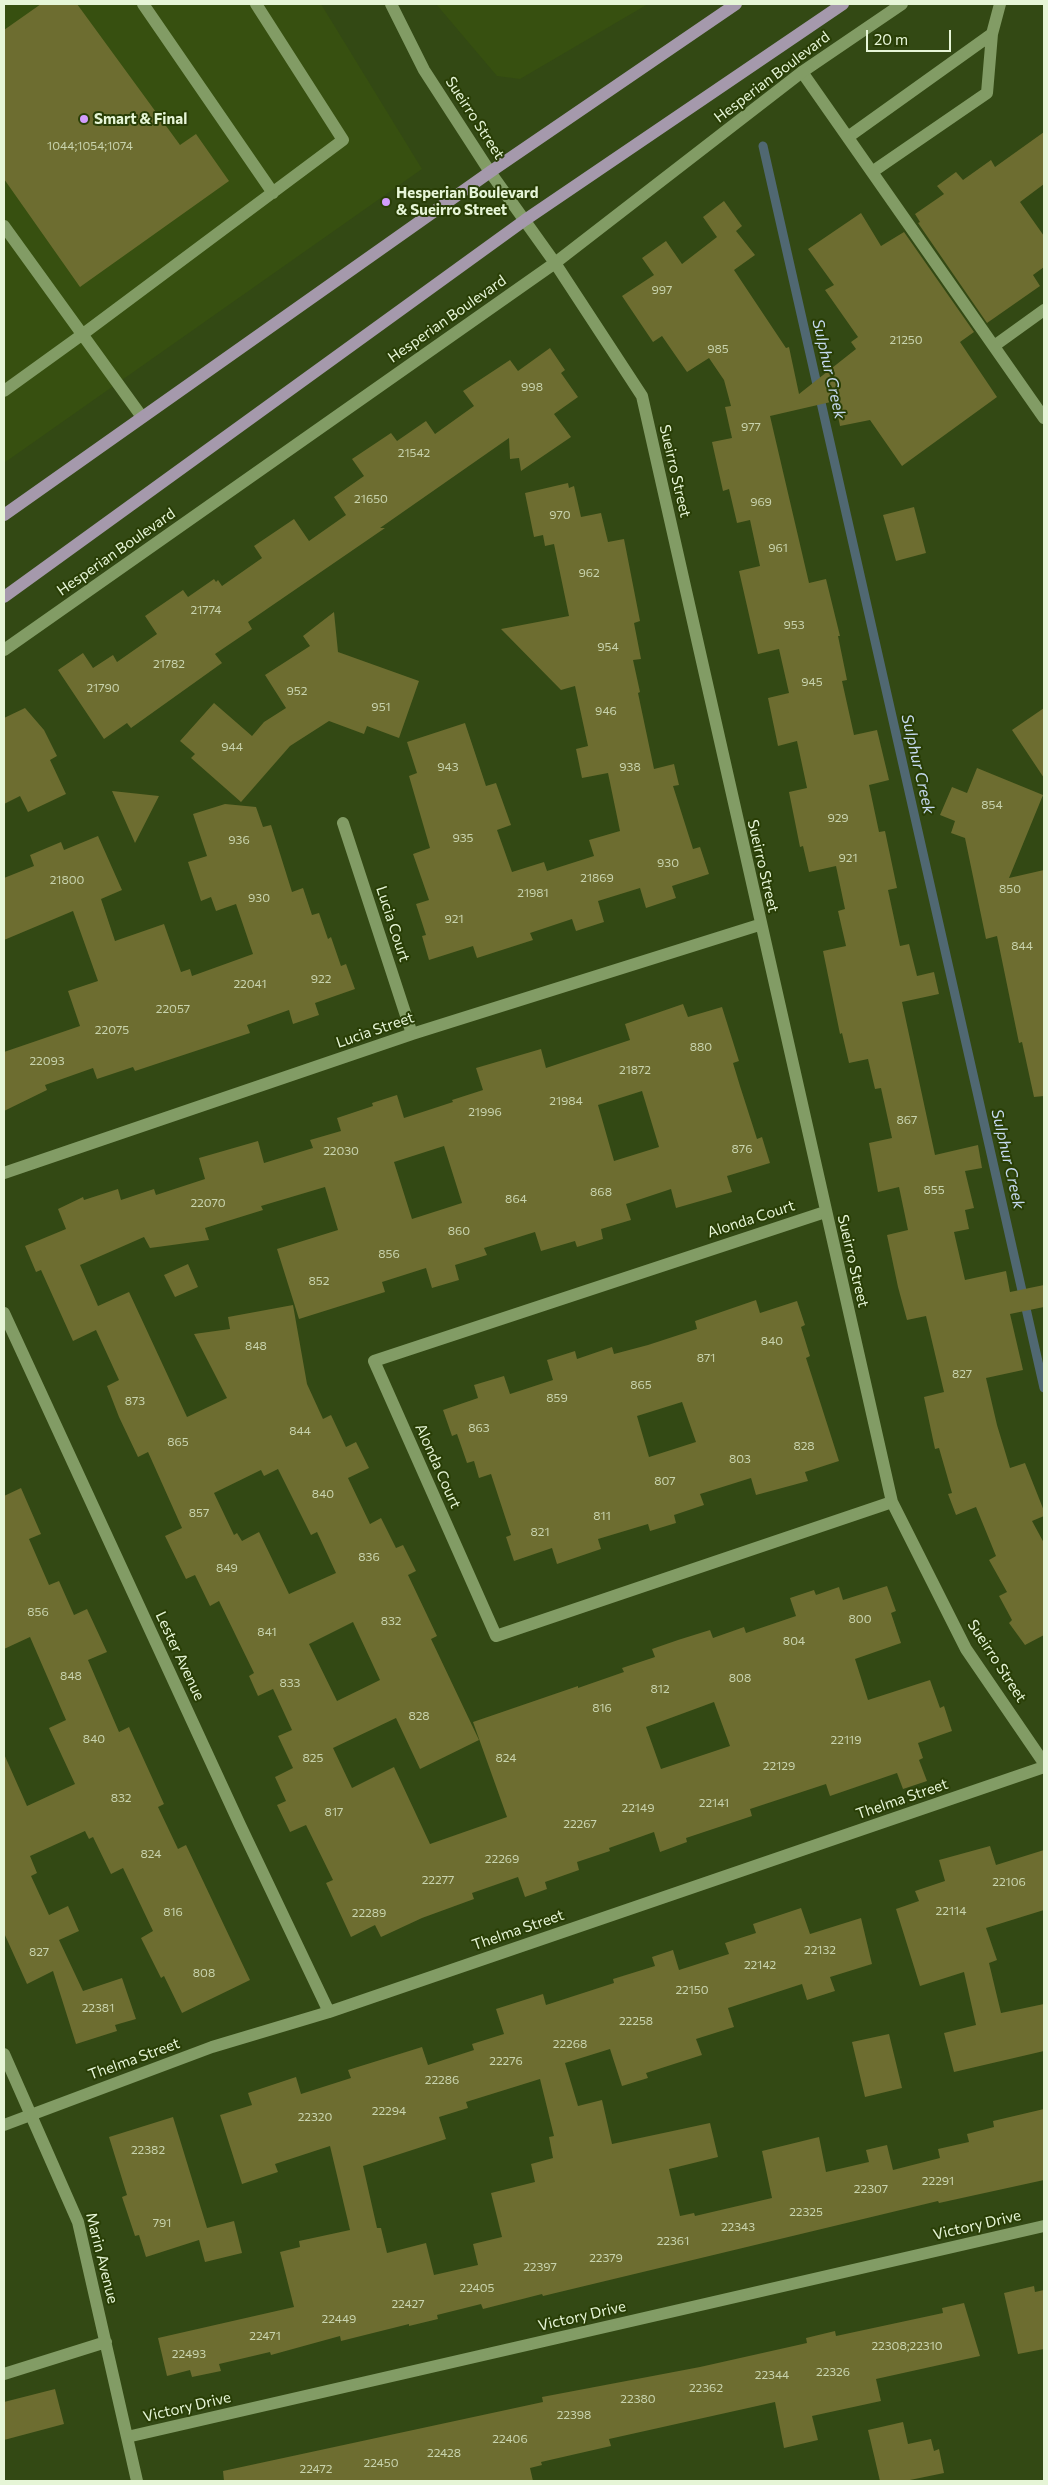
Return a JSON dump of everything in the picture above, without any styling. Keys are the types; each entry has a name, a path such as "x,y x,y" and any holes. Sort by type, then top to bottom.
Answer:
{"main road":[{"path":"4,515 490,172 736,4"},
{"name":"Hesperian Boulevard","path":"4,596 525,220 843,4"}],"street":[{"path":"143,4 273,193"},
{"path":"4,390 83,334 343,140 256,4"},
{"name":"Sueirro Street","path":"391,4 424,70 490,172 555,263 642,396 759,925 892,1502 966,1649 1044,1763"},
{"name":"Hesperian Boulevard","path":"4,650 555,263 802,72 902,4"},
{"path":"872,172 987,93 992,34 1000,4"},
{"path":"848,137 992,34"},
{"path":"802,72 1044,418"},
{"path":"4,226 142,418"},
{"path":"994,346 1044,310"},
{"name":"Lucia Court","path":"343,823 412,1034"},
{"name":"Lucia Street","path":"4,1173 412,1034 759,925"},
{"name":"Alonda Court","path":"825,1212 374,1361 496,1636 892,1502"},
{"name":"Lester Avenue","path":"4,1313 240,1825 329,2012"},
{"name":"Thelma Street","path":"4,2125 212,2048 329,2012 1044,1768"},
{"name":"Marin Avenue","path":"4,2054 78,2222 137,2481"},
{"name":"Victory Drive","path":"127,2438 1044,2226"},
{"path":"4,2374 106,2342"}],"shaded area":[{"path":"4,4 321,4 422,169 4,463"},
{"path":"436,4 648,4 520,79 497,76"}],"building":[{"path":"41,4 77,4 180,145 196,134 229,181 80,287 4,179 4,30"},
{"path":"1044,132 1044,184 1020,202 1044,236 1044,267 1033,275 1040,286 987,323 918,223 920,222 915,214 944,194 937,186 956,172 963,180 991,160 995,167"},
{"path":"724,201 742,226 736,231 755,255 734,270 786,348 789,347 799,394 856,349 851,342 858,337 825,290 834,285 808,249 861,213 881,246 904,232 974,332 960,342 997,397 902,466 870,420 840,426 835,401 770,416 809,583 826,579 840,636 838,636 847,680 842,681 854,735 877,730 889,780 869,785 879,832 885,831 897,888 888,890 900,946 909,944 917,976 934,972 939,994 902,1002 935,1155 978,1145 982,1168 965,1171 974,1208 965,1210 969,1229 954,1232 965,1280 1006,1271 1010,1292 1044,1285 1044,1307 1010,1314 1023,1370 986,1378 1010,1468 1025,1463 1044,1511 1044,1516 1032,1521 1044,1543 1044,1635 1025,1645 1009,1623 1012,1620 999,1596 1007,1592 989,1560 996,1556 976,1507 956,1515 948,1494 952,1493 939,1448 935,1449 924,1397 944,1392 926,1316 907,1320 898,1287 887,1235 908,1230 899,1187 878,1192 869,1143 892,1138 881,1088 875,1089 868,1059 849,1063 842,1033 840,1034 823,951 846,946 838,911 845,909 836,866 809,872 803,846 800,847 789,792 807,788 797,741 778,746 768,698 789,693 779,649 758,654 739,571 760,566 750,520 737,523 729,489 723,491 712,442 732,438 725,407 731,406 724,380 709,358 687,372 662,336 653,342 622,296 654,275 642,258 666,241 682,264 717,237 703,217"},
{"path":"550,348 565,370 561,373 578,397 554,414 571,437 521,471 519,458 510,459 509,438 380,528 385,528 248,622 252,629 215,654 222,663 131,728 127,723 104,739 58,670 83,653 93,668 113,655 117,662 157,634 145,616 183,590 188,597 214,579 216,582 218,580 222,586 262,558 254,546 294,519 309,541 346,515 334,497 364,476 352,459 391,433 397,441 426,421 435,434 474,406 463,391 510,360 518,371"},
{"path":"568,483 569,488 574,486 581,517 601,513 608,542 624,539 640,621 634,623 641,659 633,660 654,769 674,764 679,785 673,786 693,849 700,847 709,874 672,886 676,898 646,908 640,888 598,901 604,922 576,931 572,919 530,933 533,940 477,958 473,946 429,960 422,936 426,935 416,904 429,900 413,854 430,848 409,776 417,773 407,742 465,723 486,786 496,783 511,825 497,830 512,872 544,862 547,871 594,856 589,840 620,831 608,773 582,778 576,749 588,746 575,686 561,690 501,629 569,616 554,544 545,546 543,535 534,537 525,493"},
{"path":"914,507 926,553 896,561 883,515"},
{"path":"334,612 338,652 419,681 399,738 367,726 364,734 329,721 290,746 241,802 191,758 195,754 180,741 214,703 252,736 264,722 286,708 265,675 310,646 303,636"},
{"path":"25,708 44,730 57,756 50,760 66,794 28,812 20,796 4,804 4,718"},
{"path":"1044,708 1044,778 1012,730"},
{"path":"977,768 1043,795 1009,878 1044,870 1044,1096 1034,1097 1022,1042 1019,1043 997,936 986,939 965,838 951,833 955,821 940,815 952,787 967,793"},
{"path":"112,791 159,796 135,843"},
{"path":"225,804 256,807 263,827 271,825 292,892 303,888 312,915 319,913 328,939 331,937 341,966 346,964 355,989 315,1003 319,1015 293,1024 289,1010 247,1025 250,1033 135,1071 133,1067 97,1079 93,1068 45,1085 47,1090 4,1111 4,1052 80,1026 68,991 98,981 73,911 4,940 4,878 34,866 30,855 61,842 64,850 98,836 122,890 101,899 115,941 164,924 181,972 190,969 192,976 253,954 236,904 216,911 211,897 201,901 188,862 207,856 193,814"},
{"path":"683,1004 688,1017 722,1007 739,1061 733,1063 740,1086 757,1139 762,1137 770,1163 727,1176 732,1192 676,1208 671,1189 626,1204 631,1220 601,1229 603,1239 577,1247 575,1241 541,1251 535,1232 484,1248 487,1255 455,1265 459,1280 432,1288 426,1268 382,1282 385,1292 299,1319 277,1249 338,1230 325,1187 261,1206 263,1210 205,1228 209,1240 150,1248 144,1237 80,1265 98,1306 129,1292 187,1417 227,1398 194,1334 230,1329 228,1317 293,1305 307,1384 323,1419 331,1415 346,1447 356,1442 369,1468 348,1478 370,1524 381,1518 396,1548 403,1545 416,1571 408,1575 437,1636 431,1639 479,1740 420,1769 396,1718 333,1748 352,1788 394,1767 430,1844 507,1817 473,1722 624,1672 622,1668 655,1657 652,1649 678,1640 710,1630 713,1638 744,1627 746,1633 796,1616 790,1598 814,1590 816,1595 839,1587 843,1600 887,1586 896,1611 891,1613 901,1643 855,1659 868,1700 930,1680 940,1708 944,1706 952,1731 918,1743 923,1758 919,1760 927,1781 903,1789 897,1773 830,1796 826,1784 750,1809 752,1816 686,1838 687,1842 660,1852 654,1832 609,1848 610,1851 577,1862 579,1870 545,1882 547,1889 525,1897 518,1877 472,1893 474,1899 422,1918 381,1937 375,1925 351,1937 326,1883 333,1880 306,1825 290,1832 277,1805 286,1801 275,1777 293,1768 278,1736 292,1730 273,1689 258,1696 249,1676 254,1673 219,1601 210,1606 195,1575 186,1579 165,1536 182,1528 148,1452 138,1457 119,1417 107,1386 119,1380 96,1330 73,1341 41,1270 36,1272 25,1246 66,1229 58,1209 83,1197 84,1200 118,1189 121,1200 154,1189 156,1195 205,1179 199,1158 258,1141 264,1163 313,1148 310,1140 341,1131 337,1118 373,1106 372,1103 397,1095 404,1118 483,1090 476,1068 541,1049 546,1068 630,1040 625,1024","holes":["642,1091 659,1147 614,1161 598,1105","444,1146 462,1203 412,1219 394,1162","278,1469 311,1535 317,1532 336,1573 289,1594 259,1532 242,1541 237,1533 234,1535 214,1493 261,1470 264,1476","353,1622 380,1680 337,1701 309,1644","714,1702 730,1746 661,1769 646,1727"]},
{"path":"188,1264 198,1287 175,1297 164,1275"},
{"path":"756,1300 760,1313 797,1301 805,1325 801,1327 810,1356 806,1358 839,1461 805,1472 808,1481 756,1495 751,1478 700,1494 704,1505 674,1515 676,1523 650,1531 648,1524 598,1539 601,1549 557,1564 552,1548 514,1561 506,1537 511,1535 491,1474 479,1478 474,1461 467,1463 457,1434 452,1436 443,1410 478,1398 474,1385 504,1376 510,1394 553,1380 547,1360 575,1351 577,1359 612,1347 614,1354 697,1329 695,1321","holes":["682,1402 696,1442 649,1457 637,1416"]},
{"path":"21,1488 41,1534 29,1539 49,1585 59,1581 74,1615 87,1609 107,1652 88,1660 119,1732 129,1727 164,1804 158,1807 178,1849 186,1845 250,1980 182,2013 164,1976 161,1978 141,1938 153,1931 123,1868 111,1874 93,1837 89,1839 85,1831 30,1856 37,1873 31,1876 49,1915 68,1906 79,1931 59,1940 83,1991 122,1978 136,2019 115,2025 117,2031 76,2044 53,1971 27,1984 4,1933 4,1754 27,1806 75,1784 49,1728 66,1720 30,1637 4,1649 4,1496"},
{"path":"990,1846 996,1865 1044,1850 1044,1910 986,1928 997,1960 989,1963 1001,2013 1044,2004 1044,2051 954,2072 944,2033 976,2025 964,1972 920,1986 896,1909 919,1901 915,1891 945,1881 939,1860"},
{"path":"801,1908 810,1934 861,1918 872,1964 830,1977 835,1991 807,2000 802,1984 728,2008 734,2027 696,2039 702,2055 646,2073 648,2078 622,2086 610,2049 565,2063 578,2106 602,2100 612,2144 710,2123 718,2157 669,2169 680,2216 694,2213 695,2216 772,2198 762,2151 819,2137 826,2172 869,2162 866,2150 887,2145 893,2170 940,2158 938,2149 969,2142 967,2134 994,2127 993,2121 1044,2109 1044,2180 939,2203 938,2201 543,2296 542,2294 483,2309 481,2304 437,2315 438,2319 409,2326 409,2324 341,2341 340,2336 271,2355 270,2352 219,2364 221,2371 192,2377 190,2370 167,2376 158,2338 294,2307 280,2252 300,2247 299,2241 350,2230 330,2146 275,2164 278,2172 242,2184 220,2115 252,2105 248,2093 296,2077 301,2094 351,2078 348,2070 422,2047 428,2065 474,2050 472,2044 504,2034 496,2009 543,1994 546,2005 614,1983 613,1979 655,1966 652,1957 673,1950 679,1970 729,1954 725,1943 756,1933 753,1924","holes":["540,2079 554,2136 549,2137 553,2158 531,2164 535,2182 491,2193 502,2237 473,2244 478,2265 434,2275 426,2243 387,2253 381,2228 377,2228 363,2166 446,2139 439,2117 468,2108 466,2102"]},
{"path":"889,2034 902,2088 865,2097 852,2042"},
{"path":"173,2117 207,2228 234,2221 242,2253 205,2262 199,2240 146,2257 139,2235 135,2236 122,2197 127,2195 109,2137"},
{"path":"1034,2286 1035,2292 1044,2290 1044,2349 1018,2354 1004,2293"},
{"path":"964,2303 980,2356 876,2379 881,2401 812,2416 818,2440 784,2448 775,2402 609,2439 611,2446 541,2462 542,2465 530,2468 533,2481 224,2481 223,2471 543,2402 542,2397 700,2367 807,2343 806,2338 835,2331 836,2336 943,2313 942,2308"},
{"path":"55,2389 64,2424 4,2440 4,2402"},
{"path":"903,2422 908,2444 931,2439 934,2451 939,2449 944,2473 905,2481 880,2481 868,2430"}],"waterway":[{"name":"Sulphur Creek","path":"763,146 1044,1388"}],"place":[{"name":"Smart & Final","path":"84,119"},
{"name":"Hesperian Boulevard & Sueirro Street","path":"386,202"}]}
